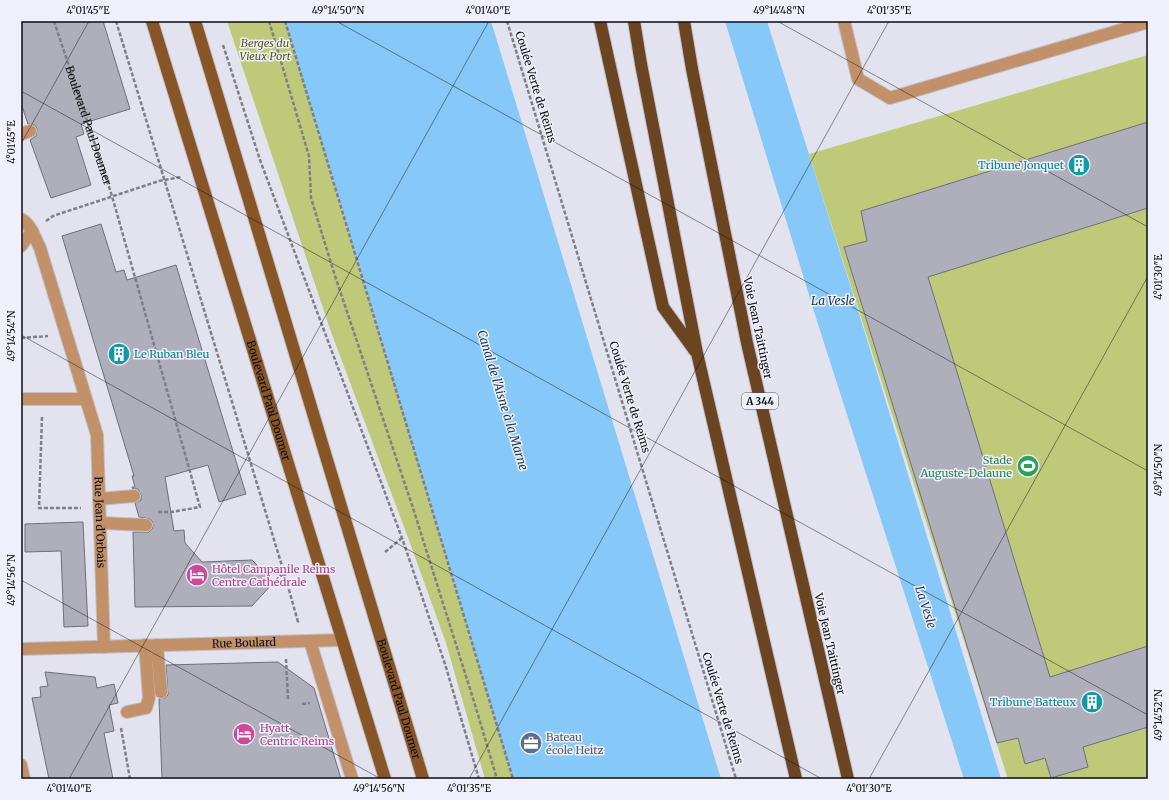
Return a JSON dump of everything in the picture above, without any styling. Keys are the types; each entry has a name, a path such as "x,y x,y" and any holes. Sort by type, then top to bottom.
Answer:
{"highway":[{"path":"600,21 663,308 697,353"},
{"path":"634,21 697,353 796,779"},
{"name":"Voie Jean Taittinger","path":"684,21 692,69 747,344 848,779"}],"main road":[{"name":"Boulevard Paul Doumer","path":"152,21 385,779"},
{"name":"Boulevard Paul Doumer","path":"195,21 423,779"}],"street":[{"path":"844,21 858,79 890,98 1148,22"},
{"name":"Rue Jean d'Orbais","path":"21,219 32,231 40,248 97,435 104,647"},
{"path":"21,246 32,231"},
{"path":"21,399 86,399"},
{"path":"100,504 134,496"},
{"path":"100,523 146,525"},
{"name":"Rue Boulard","path":"21,649 342,640"},
{"path":"310,641 352,779"},
{"path":"157,645 161,692"},
{"path":"127,712 146,708 149,698 144,646"},
{"path":"21,765 24,779"}],"path":[{"name":"Boulevard Paul Doumer","path":"54,21 112,196 200,507 171,512"},
{"path":"116,21 286,578 298,622"},
{"path":"269,21 309,156 311,198 335,276 417,523 497,779"},
{"path":"285,21 513,779"},
{"name":"Coulée Verte de Reims","path":"507,21 736,779"},
{"path":"222,43 260,160 402,538 445,664 479,779"},
{"path":"53,216 164,180 200,175"},
{"path":"21,338 66,335"},
{"path":"42,411 39,508 100,504"},
{"path":"385,552 402,538"},
{"path":"274,572 286,578"},
{"path":"286,659 288,699"},
{"path":"302,704 310,703"}],"green space":[{"name":"Berges du Vieux Port","path":"227,21 285,21 513,779 485,779 446,643 330,329"},
{"name":"Stade Auguste-Delaune","path":"1148,55 1148,779 1008,779 809,154"}],"water":[{"name":"Canal de l'Aisne à la Marne","path":"285,21 491,21 721,779 513,779"},
{"name":"La Vesle","path":"725,21 767,21 858,310 1001,779 964,779 817,321"}],"building":[{"path":"21,21 103,21 130,109 81,124 84,134 76,137 91,185 51,198 30,140 36,136 37,129 35,125 28,124 21,103"},
{"path":"1148,122 1148,208 928,277 1050,677 1148,646 1148,727 1083,747 1088,767 1051,778 1045,758 1025,764 1018,738 997,743 844,247 867,241 861,211"},
{"path":"101,224 116,272 124,270 127,280 176,265 246,494 219,502 208,465 165,477 174,531 184,530 185,543 202,562 252,560 274,582 252,606 135,607 133,532 149,532 153,525 150,519 139,517 135,503 141,500 141,495 138,489 133,489 132,487 135,487 132,476 134,476 62,236"},
{"path":"83,522 88,626 64,627 61,551 25,552 25,524"},
{"name":"Hyatt Centric Reims","path":"278,662 314,688 341,779 162,779 159,699 165,698 168,695 166,665"},
{"path":"45,672 95,677 97,688 114,684 118,703 109,705 114,731 104,733 113,779 49,779 32,698 41,697 40,687 48,686"}],"place":[{"name":"Tribune Jonquet","path":"1079,165"},
{"name":"Le Ruban Bleu","path":"119,354"},
{"name":"Stade Auguste-Delaune","path":"1028,466"},
{"name":"Hôtel Campanile Reims Centre Cathédrale","path":"197,575"},
{"name":"Tribune Batteux","path":"1092,702"},
{"name":"Hyatt Centric Reims","path":"244,734"},
{"name":"Bateau école Heitz","path":"531,743"}]}
